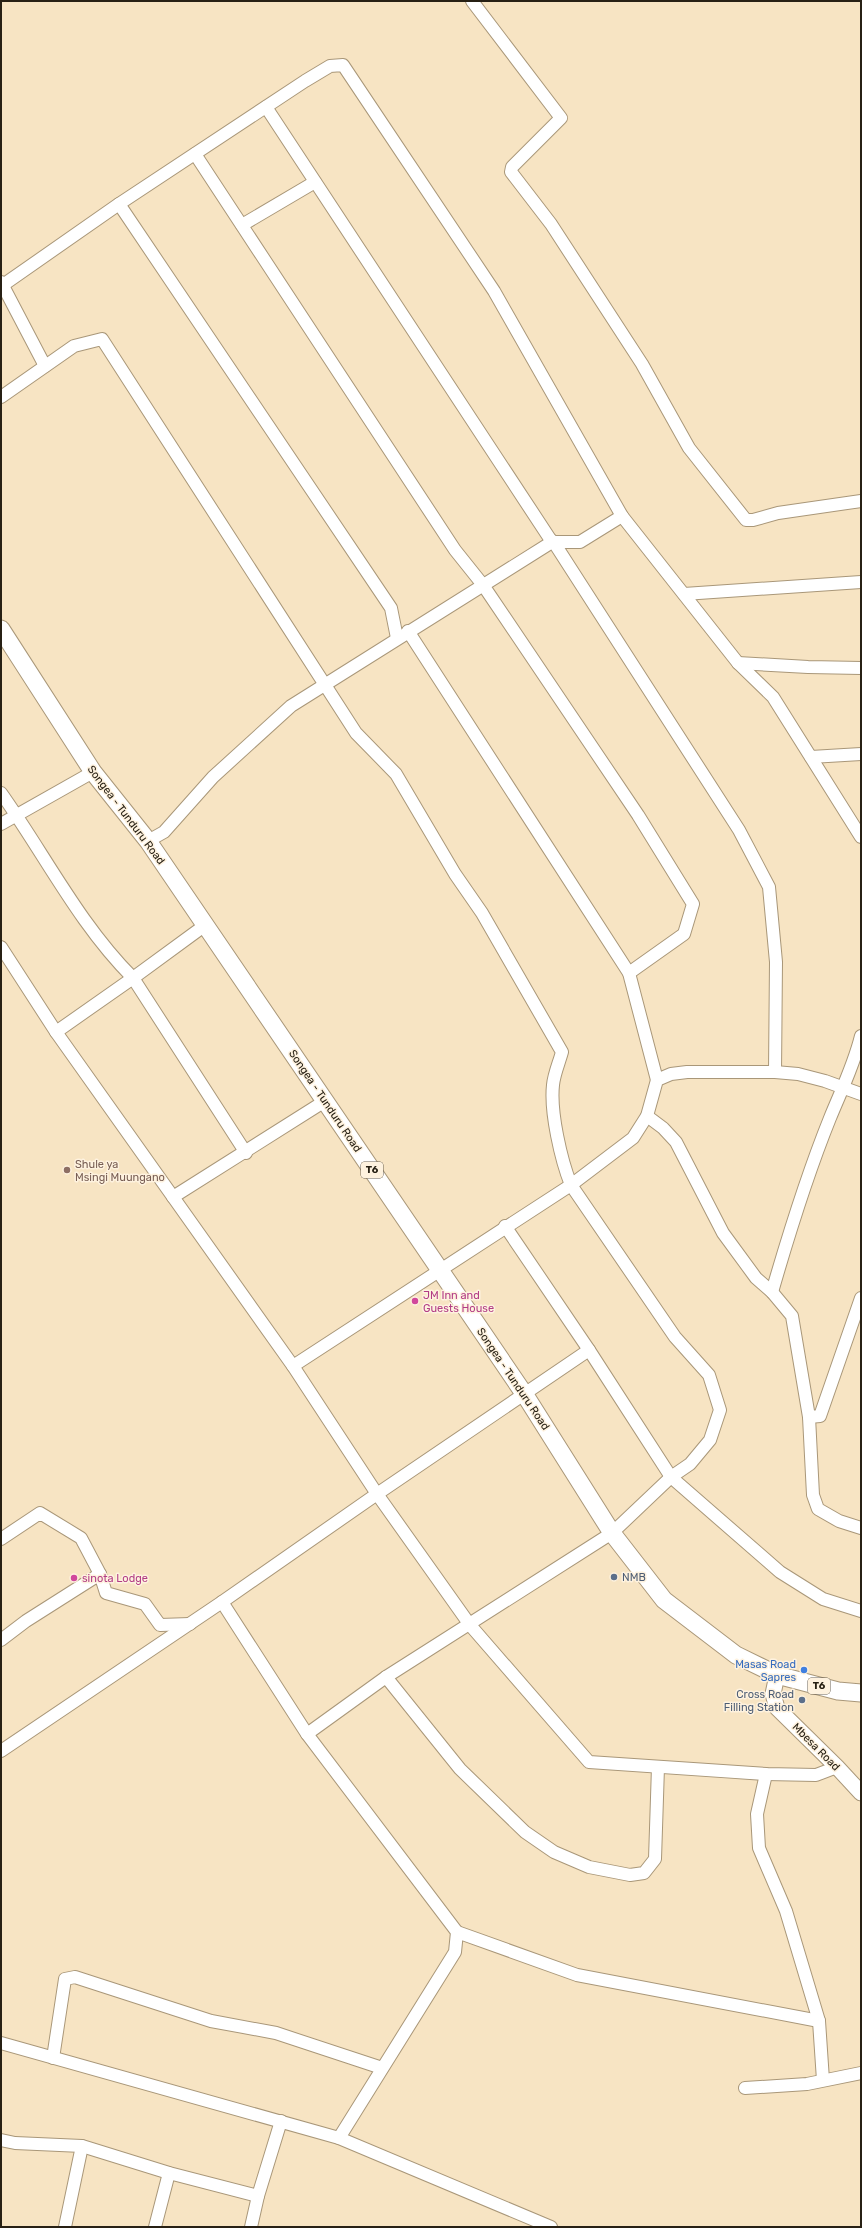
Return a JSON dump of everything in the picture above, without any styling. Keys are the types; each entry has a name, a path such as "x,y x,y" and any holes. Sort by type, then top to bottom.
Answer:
{"highway":[{"name":"Songea - Tunduru Road","path":"1,629 93,772 148,841 204,926 525,1395 612,1533 664,1600 736,1655 777,1675"},
{"name":"T6","path":"777,1675 838,1691 861,1693"}],"main road":[{"name":"Mbesa Road","path":"777,1675 772,1694 777,1708 837,1767 861,1793"}],"street":[{"path":"472,1 561,118 512,167 512,172 551,224 642,364 689,448 703,467 746,520 753,520 778,513 861,501"},
{"path":"45,366 2,283 119,204 330,66 343,65 494,291 622,516 738,662 773,697 861,837"},
{"path":"266,107 552,541 739,830 769,886 776,962 775,1072"},
{"path":"195,154 455,550 483,585 638,815 693,904 684,934 629,973"},
{"path":"242,225 315,182"},
{"path":"119,204 391,608 397,638"},
{"path":"1,397 74,346 102,339 326,684 356,734 396,774 454,874 482,914 562,1052 553,1086 556,1129 562,1159 571,1185 676,1337 709,1375 720,1410 710,1440 690,1464 671,1477 612,1533 470,1625 386,1677 307,1734"},
{"path":"148,841 164,832 213,777 290,706 552,541 580,542 622,516"},
{"path":"684,594 861,582"},
{"path":"292,1366 505,1226 571,1185 633,1138 647,1116 657,1080 629,973 408,631"},
{"path":"738,662 808,667 861,668"},
{"path":"811,757 861,754"},
{"path":"1,824 16,814 93,772"},
{"path":"1,793 90,930 110,955 133,978 246,1153"},
{"path":"56,1032 204,926"},
{"path":"1,947 56,1032 292,1366 377,1494 470,1625 589,1762 766,1774 816,1775 837,1767"},
{"path":"772,1292 792,1220 830,1118 844,1088 861,1036"},
{"path":"657,1080 671,1074 687,1072 775,1072 798,1074 861,1094"},
{"path":"173,1197 246,1153 325,1101"},
{"path":"647,1116 663,1128 676,1142 723,1233 756,1278 772,1292 792,1316 810,1417 813,1495 818,1508 839,1521 861,1528"},
{"path":"505,1226 589,1350 671,1477 780,1572 823,1598 861,1611"},
{"path":"810,1417 820,1416 861,1298"},
{"path":"1,1751 190,1624 377,1494 525,1395 589,1350"},
{"path":"1,1539 40,1513 81,1538 100,1574 106,1594 144,1604 160,1625 190,1624"},
{"path":"1,1640 26,1621 100,1574"},
{"path":"222,1602 307,1734 457,1932 577,1975 819,2021"},
{"path":"386,1677 460,1769 525,1832 554,1852 589,1867 630,1875 644,1873 655,1859 658,1767"},
{"path":"766,1774 757,1814 759,1848 786,1911 819,2021 823,2080"},
{"path":"339,2138 455,1952 457,1932"},
{"path":"53,2058 64,1979 75,1977 211,2021 276,2033 382,2068"},
{"path":"1,2043 339,2138 551,2227"},
{"path":"745,2088 807,2084 861,2073"},
{"path":"251,2227 258,2196 281,2121"},
{"path":"1,2140 15,2143 82,2146 169,2173 258,2196"},
{"path":"65,2227 82,2146"},
{"path":"155,2227 169,2173"}],"place":[{"name":"Shule ya Msingi Muungano","path":"67,1170"},
{"name":"JM Inn and Guests House","path":"415,1301"},
{"name":"NMB","path":"614,1577"},
{"name":"sinota Lodge","path":"74,1578"},
{"name":"Masas Road Sapres","path":"804,1670"},
{"name":"Cross Road Filling Station","path":"802,1700"}]}
